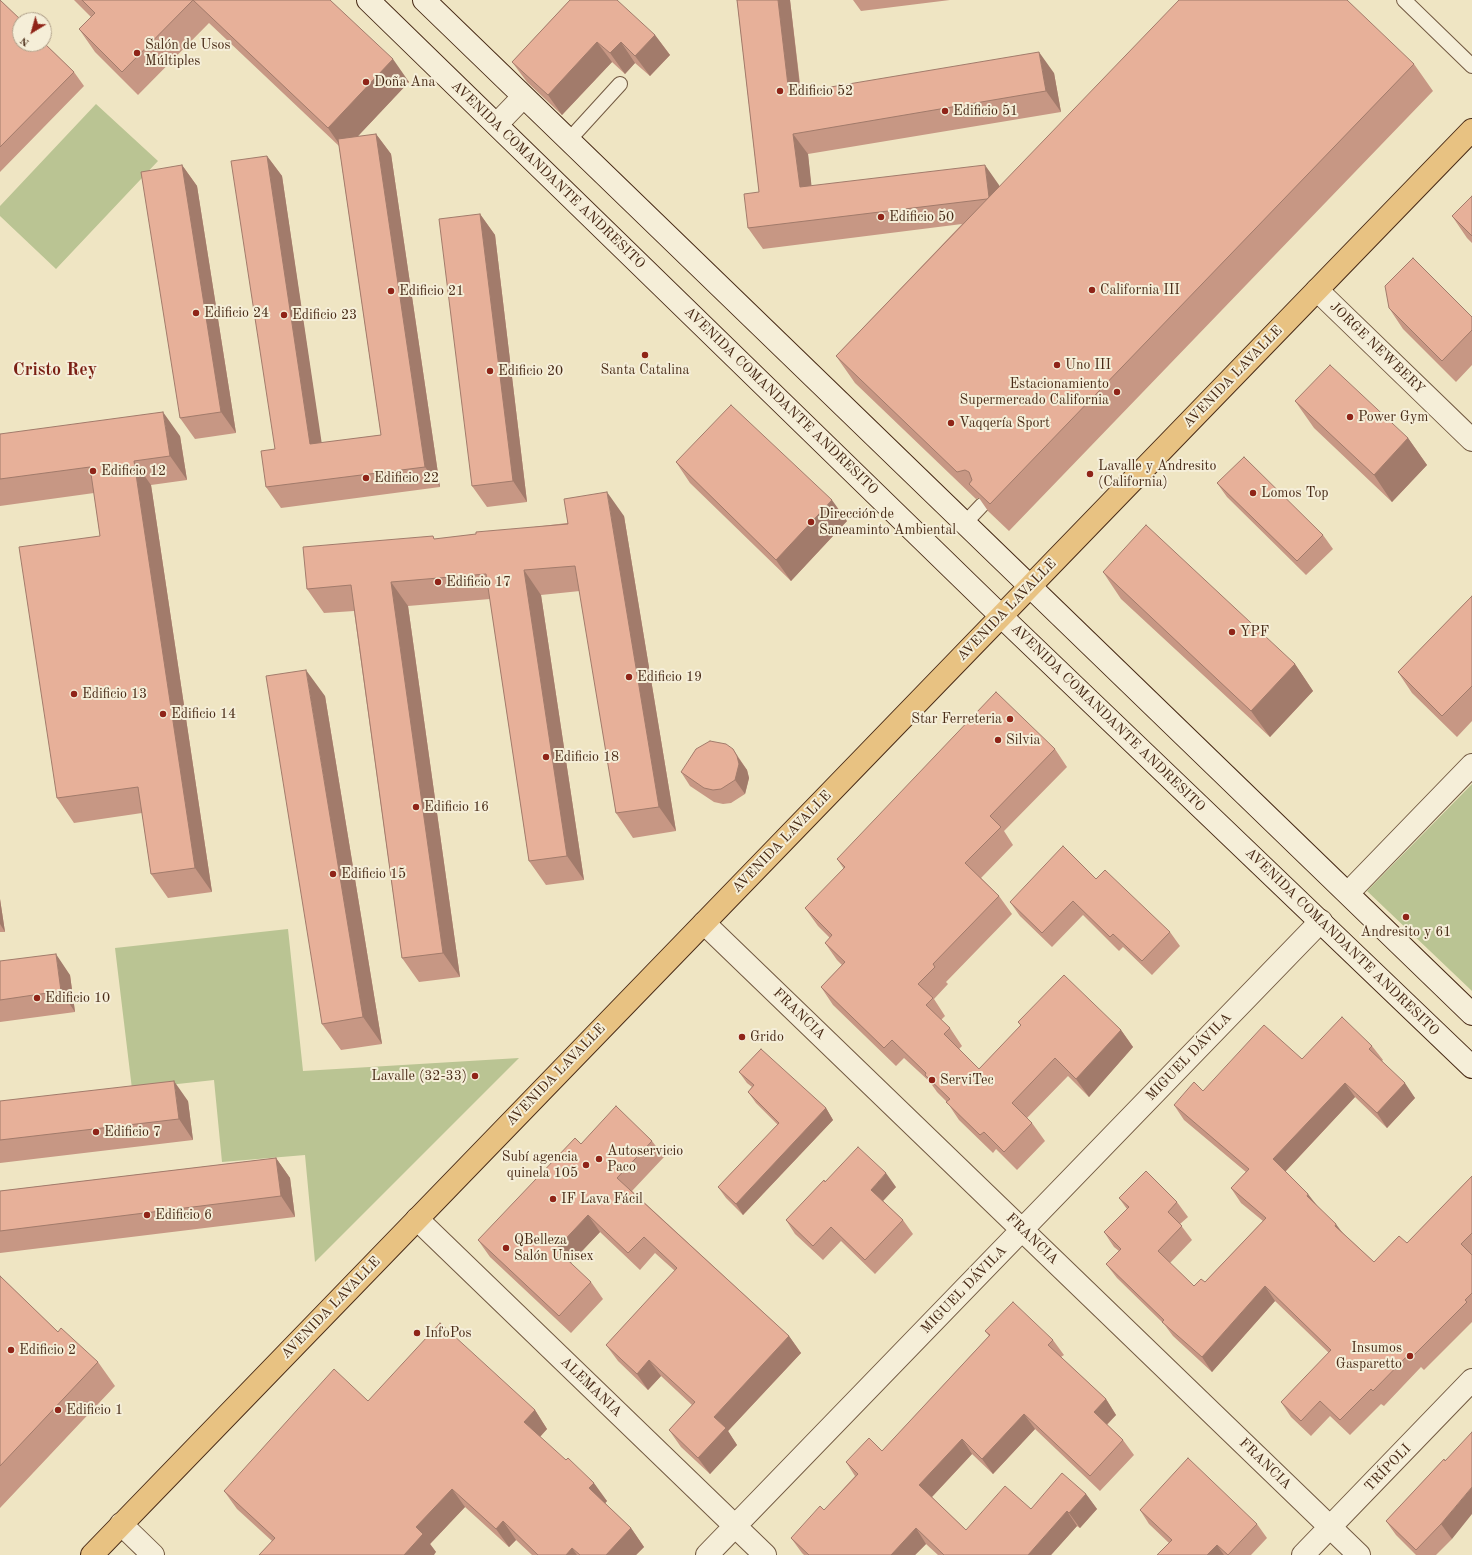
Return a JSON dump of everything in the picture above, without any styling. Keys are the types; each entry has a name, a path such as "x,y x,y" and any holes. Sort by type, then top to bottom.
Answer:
{"main road":[{"name":"AVENIDA LAVALLE","path":"92,1555 1472,130"}],"street":[{"name":"AVENIDA COMANDANTE ANDRESITO","path":"368,0 1001,616 1472,1067"},
{"path":"424,0 568,141 1472,1014"},
{"path":"497,124 523,97"},
{"name":"JORGE NEWBERY","path":"1317,290 1472,440"},
{"path":"1348,893 1472,765"},
{"name":"MIGUEL DÁVILA","path":"707,1555 1321,921"},
{"name":"FRANCIA","path":"704,923 1359,1555"},
{"name":"ALEMANIA","path":"417,1219 765,1555"},
{"name":"TRÍPOLI","path":"1303,1555 1472,1380"},
{"path":"121,1524 153,1555"}],"lane":[{"path":"1404,0 1472,66"},
{"path":"568,141 620,84"},
{"path":"965,523 982,505"}],"green space":[{"path":"96,104 158,161 56,269 0,216 0,206"},
{"path":"1472,784 1472,991 1367,891"},
{"path":"288,929 303,1071 519,1058 315,1262 305,1155 222,1162 214,1080 132,1089 115,948"}],"building":[{"path":"0,0 13,12 12,52 52,52 52,51 74,72 0,147"},
{"path":"82,0 193,0 122,72 79,29 95,13"},
{"path":"193,0 330,0 393,59 328,128"},
{"path":"570,0 617,0 655,35 635,56 621,42 610,53 597,42 548,95 512,62"},
{"path":"737,0 778,0 789,94 1039,52 1046,91 793,134 800,187 985,165 989,197 987,199 748,228 744,194 759,192"},
{"name":"California III","path":"1179,0 1347,0 1414,64 990,504 969,484 972,480 969,472 965,470 957,472 836,356"},
{"path":"376,134 425,467 266,487 261,451 275,449 231,161 267,156 310,444 381,435 338,139"},
{"name":"Edificio 24","path":"182,165 221,412 180,418 141,172"},
{"path":"1472,196 1472,236 1452,216"},
{"name":"Edificio 20","path":"480,214 513,481 472,486 439,219"},
{"path":"1413,258 1472,317 1472,330 1442,361 1389,308 1385,286"},
{"path":"1330,365 1408,438 1374,475 1295,401"},
{"path":"731,405 832,500 776,560 676,462"},
{"path":"163,412 170,456 134,461 195,868 151,874 138,787 57,798 19,547 100,536 90,467 0,479 0,434"},
{"path":"1244,457 1323,535 1297,561 1217,483"},
{"path":"607,492 659,807 616,813 575,566 524,570 567,856 529,861 486,574 391,582 443,953 402,958 351,585 307,589 303,547 433,536 434,539 476,534 476,532 568,524 564,499"},
{"path":"1146,525 1295,664 1251,711 1103,572"},
{"path":"1472,596 1472,686 1442,716 1398,672"},
{"path":"306,670 363,1017 322,1024 266,676"},
{"path":"996,692 1055,749 990,816 1001,827 965,863 999,896 933,964 935,967 918,984 933,998 926,1005 950,1028 944,1034 979,1069 1021,1025 1018,1022 1064,975 1121,1030 1076,1079 1055,1058 1012,1103 1032,1123 1004,1152 984,1132 980,1135 946,1102 950,1099 892,1040 884,1048 821,987 845,962 825,943 832,935 805,908 845,867 837,859"},
{"path":"710,741 726,744 733,749 739,764 735,780 721,789 713,790 704,788 681,772 696,749"},
{"path":"1063,846 1096,879 1105,870 1170,932 1142,961 1113,934 1110,937 1073,901 1042,933 1010,902"},
{"path":"56,954 61,991 0,1000 0,961"},
{"path":"1342,1017 1372,1046 1369,1049 1405,1083 1377,1113 1345,1083 1273,1159 1308,1194 1307,1196 1336,1224 1335,1226 1374,1262 1399,1236 1407,1243 1472,1176 1472,1233 1461,1244 1472,1255 1472,1293 1465,1300 1467,1302 1414,1355 1411,1352 1373,1391 1371,1389 1340,1420 1320,1401 1301,1421 1281,1402 1331,1350 1265,1286 1202,1357 1162,1322 1164,1320 1106,1264 1121,1249 1104,1232 1129,1207 1119,1198 1146,1171 1177,1202 1168,1212 1182,1226 1158,1251 1194,1286 1201,1279 1205,1282 1266,1218 1231,1188 1249,1169 1174,1105 1194,1082 1203,1091 1264,1025 1302,1059"},
{"path":"761,1049 826,1108 736,1204 718,1187 779,1123 748,1092 754,1085 739,1072"},
{"path":"174,1081 179,1119 0,1140 0,1101"},
{"path":"616,1106 652,1141 617,1178 789,1336 714,1417 726,1428 698,1458 669,1430 695,1402 649,1360 637,1374 606,1345 677,1268 644,1237 628,1253 588,1215 556,1249 591,1282 559,1316 478,1240 575,1138 581,1144"},
{"path":"858,1147 886,1173 871,1190 903,1220 865,1260 831,1227 813,1246 786,1220"},
{"path":"276,1158 281,1196 0,1231 0,1191"},
{"path":"0,1276 58,1332 61,1328 98,1362 0,1466"},
{"path":"1013,1302 1053,1340 1048,1345 1106,1399 1094,1412 1123,1440 1090,1476 1024,1414 982,1459 962,1439 919,1485 966,1530 1005,1486 1031,1509 1062,1473 1086,1494 1069,1513 1067,1511 1028,1555 944,1555 916,1528 891,1555 809,1555 791,1538 820,1506 824,1510 858,1474 846,1462 869,1438 882,1451 990,1335 985,1331"},
{"path":"440,1323 535,1410 524,1422 566,1460 568,1458 594,1483 589,1488 631,1528 606,1555 580,1555 572,1548 566,1555 538,1555 503,1521 496,1529 452,1489 416,1527 423,1534 404,1555 259,1555 275,1538 224,1491 334,1369 368,1401"},
{"path":"1472,1432 1472,1487 1441,1524 1416,1550 1386,1521 1444,1459 1445,1461"},
{"path":"1188,1458 1257,1524 1228,1555 1217,1545 1207,1555 1157,1555 1172,1540 1140,1510"}],"place":[{"name":"Salón de Usos Múltiples","path":"137,53"},
{"name":"Doña Ana","path":"366,82"},
{"name":"Edificio 52","path":"780,91"},
{"name":"Edificio 51","path":"945,111"},
{"name":"Edificio 50","path":"881,217"},
{"name":"California III","path":"1092,290"},
{"name":"Edificio 21","path":"391,291"},
{"name":"Edificio 24","path":"196,313"},
{"name":"Edificio 23","path":"284,315"},
{"name":"Santa Catalina","path":"645,355"},
{"name":"Uno III","path":"1057,365"},
{"name":"Edificio 20","path":"490,371"},
{"name":"Estacionamiento Supermercado California","path":"1117,392"},
{"name":"Power Gym","path":"1350,417"},
{"name":"Vaqqería Sport","path":"951,423"},
{"name":"Edificio 12","path":"93,471"},
{"name":"Lavalle y Andresito (California)","path":"1090,474"},
{"name":"Edificio 22","path":"366,478"},
{"name":"Lomos Top","path":"1253,493"},
{"name":"Dirección de Saneaminto Ambiental","path":"811,522"},
{"name":"Edificio 17","path":"438,582"},
{"name":"YPF","path":"1232,632"},
{"name":"Edificio 19","path":"629,677"},
{"name":"Edificio 13","path":"74,694"},
{"name":"Edificio 14","path":"163,714"},
{"name":"Star Ferreteria","path":"1010,719"},
{"name":"Silvia","path":"998,740"},
{"name":"Edificio 18","path":"546,757"},
{"name":"Edificio 16","path":"416,807"},
{"name":"Edificio 15","path":"333,874"},
{"name":"Andresito y 61","path":"1406,917"},
{"name":"Edificio 10","path":"37,998"},
{"name":"Grido","path":"742,1037"},
{"name":"Lavalle (32-33)","path":"475,1076"},
{"name":"ServiTec","path":"932,1080"},
{"name":"Edificio 7","path":"96,1132"},
{"name":"Autoservicio Paco","path":"599,1159"},
{"name":"Subí agencia quinela 105","path":"586,1165"},
{"name":"IF Lava Fácil","path":"553,1199"},
{"name":"Edificio 6","path":"147,1215"},
{"name":"QBelleza Salón Unisex","path":"506,1248"},
{"name":"InfoPos","path":"417,1333"},
{"name":"Edificio 2","path":"11,1350"},
{"name":"Insumos Gasparetto","path":"1410,1356"},
{"name":"Edificio 1","path":"58,1410"}],"district":[{"name":"Cristo Rey","path":"55,370"}]}
